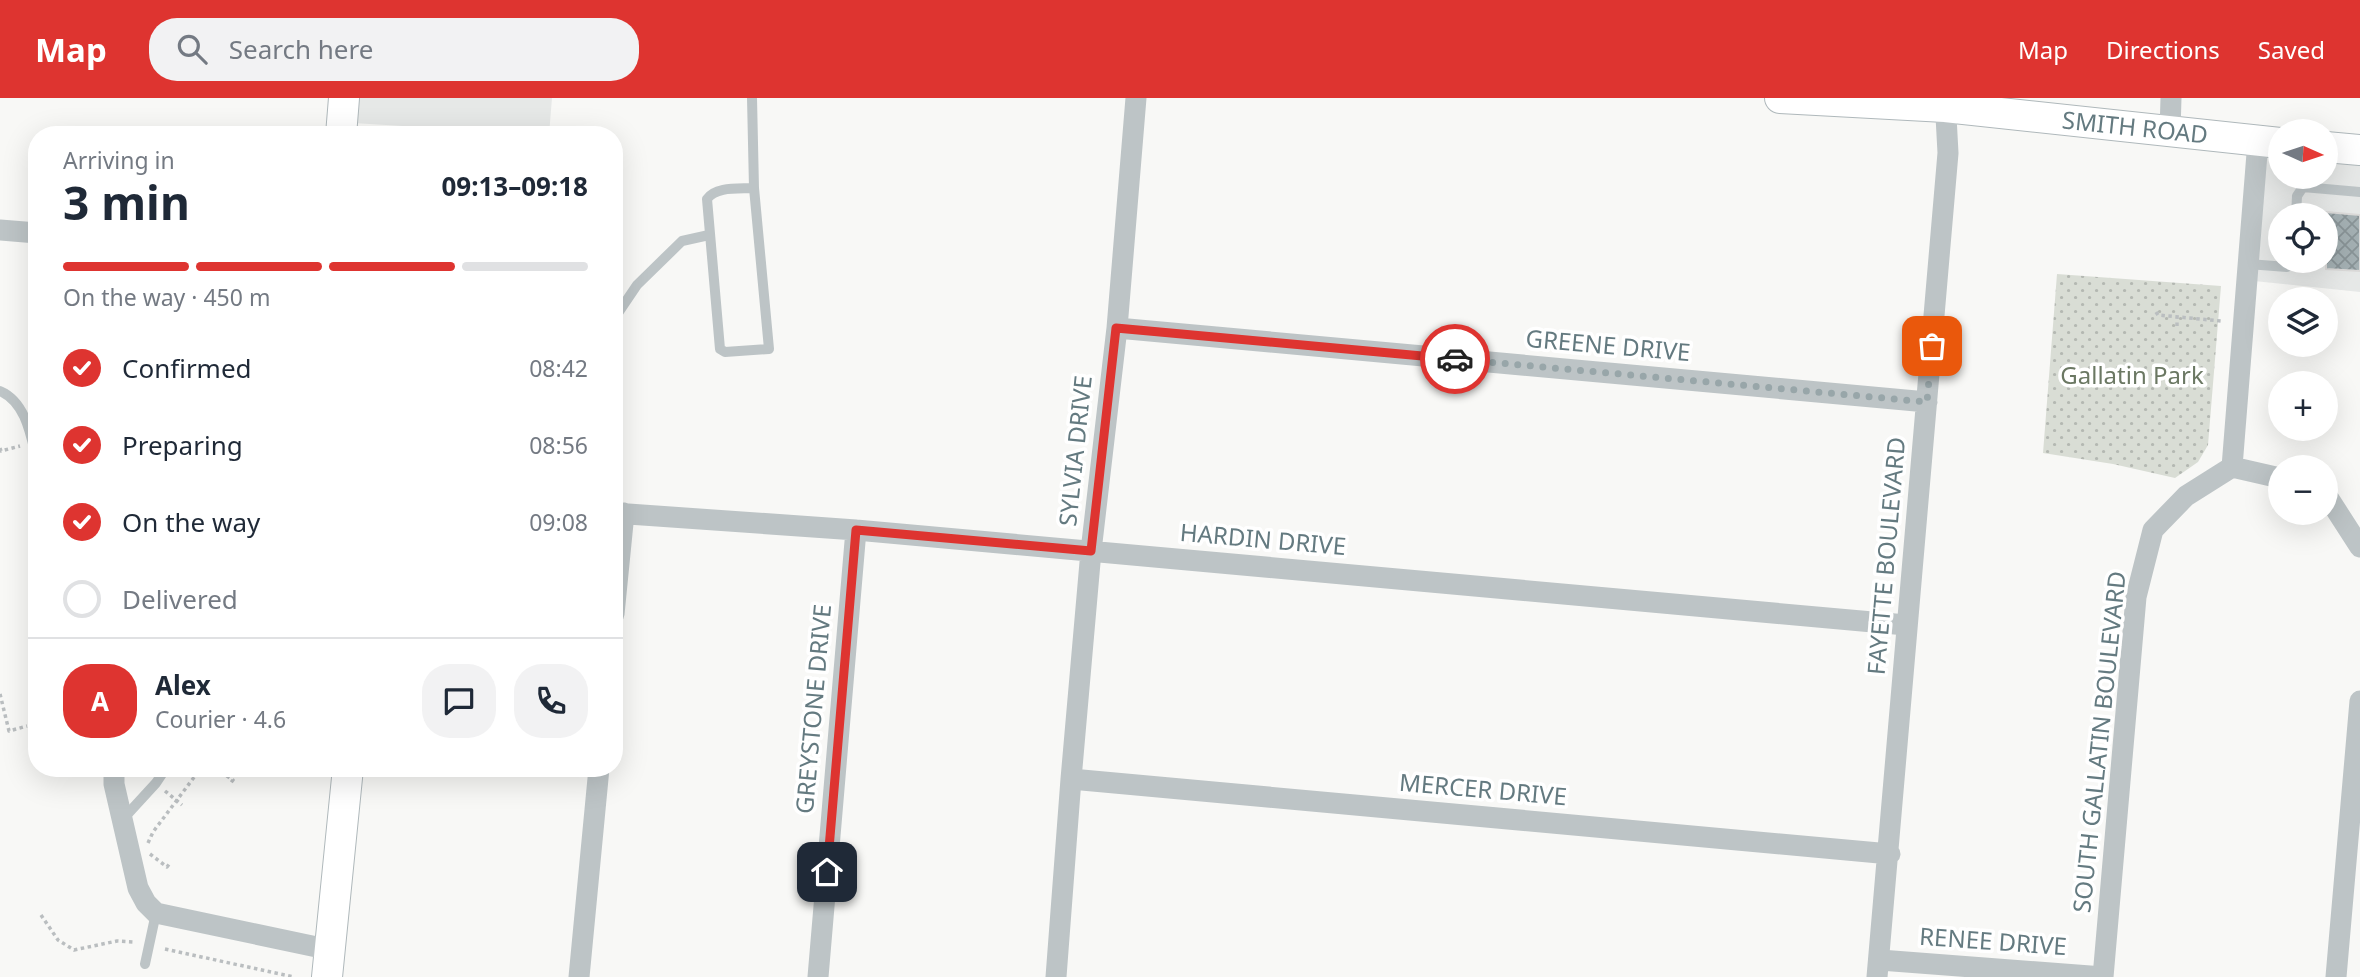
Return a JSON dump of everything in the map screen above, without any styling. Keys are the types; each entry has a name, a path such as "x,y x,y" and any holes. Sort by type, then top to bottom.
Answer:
{"main road":[{"path":"342,126 344,98"},
{"name":"SMITH ROAD","path":"1780,98 1945,103 2268,142"},
{"path":"2338,148 2360,150"},
{"path":"329,964 347,777"}],"street":[{"name":"SYLVIA DRIVE","path":"1056,977 1091,551 1116,328 1136,98"},
{"path":"2170,132 2171,98"},
{"name":"FAYETTE BOULEVARD","path":"1879,968 1948,153 1945,103"},
{"path":"2268,148 2249,264 2232,467 2268,475"},
{"path":"0,230 28,232"},
{"name":"GREENE DRIVE","path":"1116,328 1927,402"},
{"name":"SOUTH GALLATIN BOULEVARD","path":"2102,977 2136,597 2149,544 2153,530 2186,496 2232,467"},
{"name":"HARDIN DRIVE","path":"623,513 856,530 1906,625"},
{"path":"2338,513 2360,547"},
{"name":"GREYSTONE DRIVE","path":"818,977 856,530"},
{"path":"2336,977 2360,701"},
{"path":"114,777 138,888 156,914 329,964"},
{"path":"579,977 598,777"},
{"name":"MERCER DRIVE","path":"1071,779 1890,854"},
{"name":"RENEE DRIVE","path":"1879,968 2102,977"}],"lane":[{"path":"752,98 754,188 769,349 731,352 720,349 706,206 711,193 754,188"},
{"path":"2297,203 2303,187 2360,192"},
{"path":"623,306 638,285 682,242 709,235"},
{"path":"2249,264 2268,266"},
{"path":"0,391 11,397 24,417 28,431"},
{"path":"123,819 160,777"},
{"path":"145,964 156,914"}],"path":[{"path":"2156,312 2158,315 2221,321"},
{"path":"2177,317 2177,326"},
{"path":"0,448 1,451 20,446"},
{"path":"0,694 9,731 27,726"},
{"path":"170,863 167,867 152,855 148,842 194,777"},
{"path":"228,777 233,780 230,784"},
{"path":"177,801 182,806"},
{"path":"41,915 58,940 74,950 117,941 134,942"},
{"path":"165,949 294,977"}],"shaded area":[{"path":"354,98 552,98 550,126 402,126 353,123"},
{"path":"2338,140 2360,142 2360,292 2338,290 2338,287 2254,281 2268,144 2268,189 2338,189"}],"green space":[{"name":"Gallatin Park","path":"2057,274 2221,286 2208,445 2198,462 2175,478 2113,464 2043,453"}],"building":[{"path":"2338,213 2360,215 2360,271 2338,270"}],"way so far":[{"path":"1455,359 1927,402 1932,346"}],"route":[{"path":"827,872 856,530 1091,551 1116,328 1455,359"}]}
